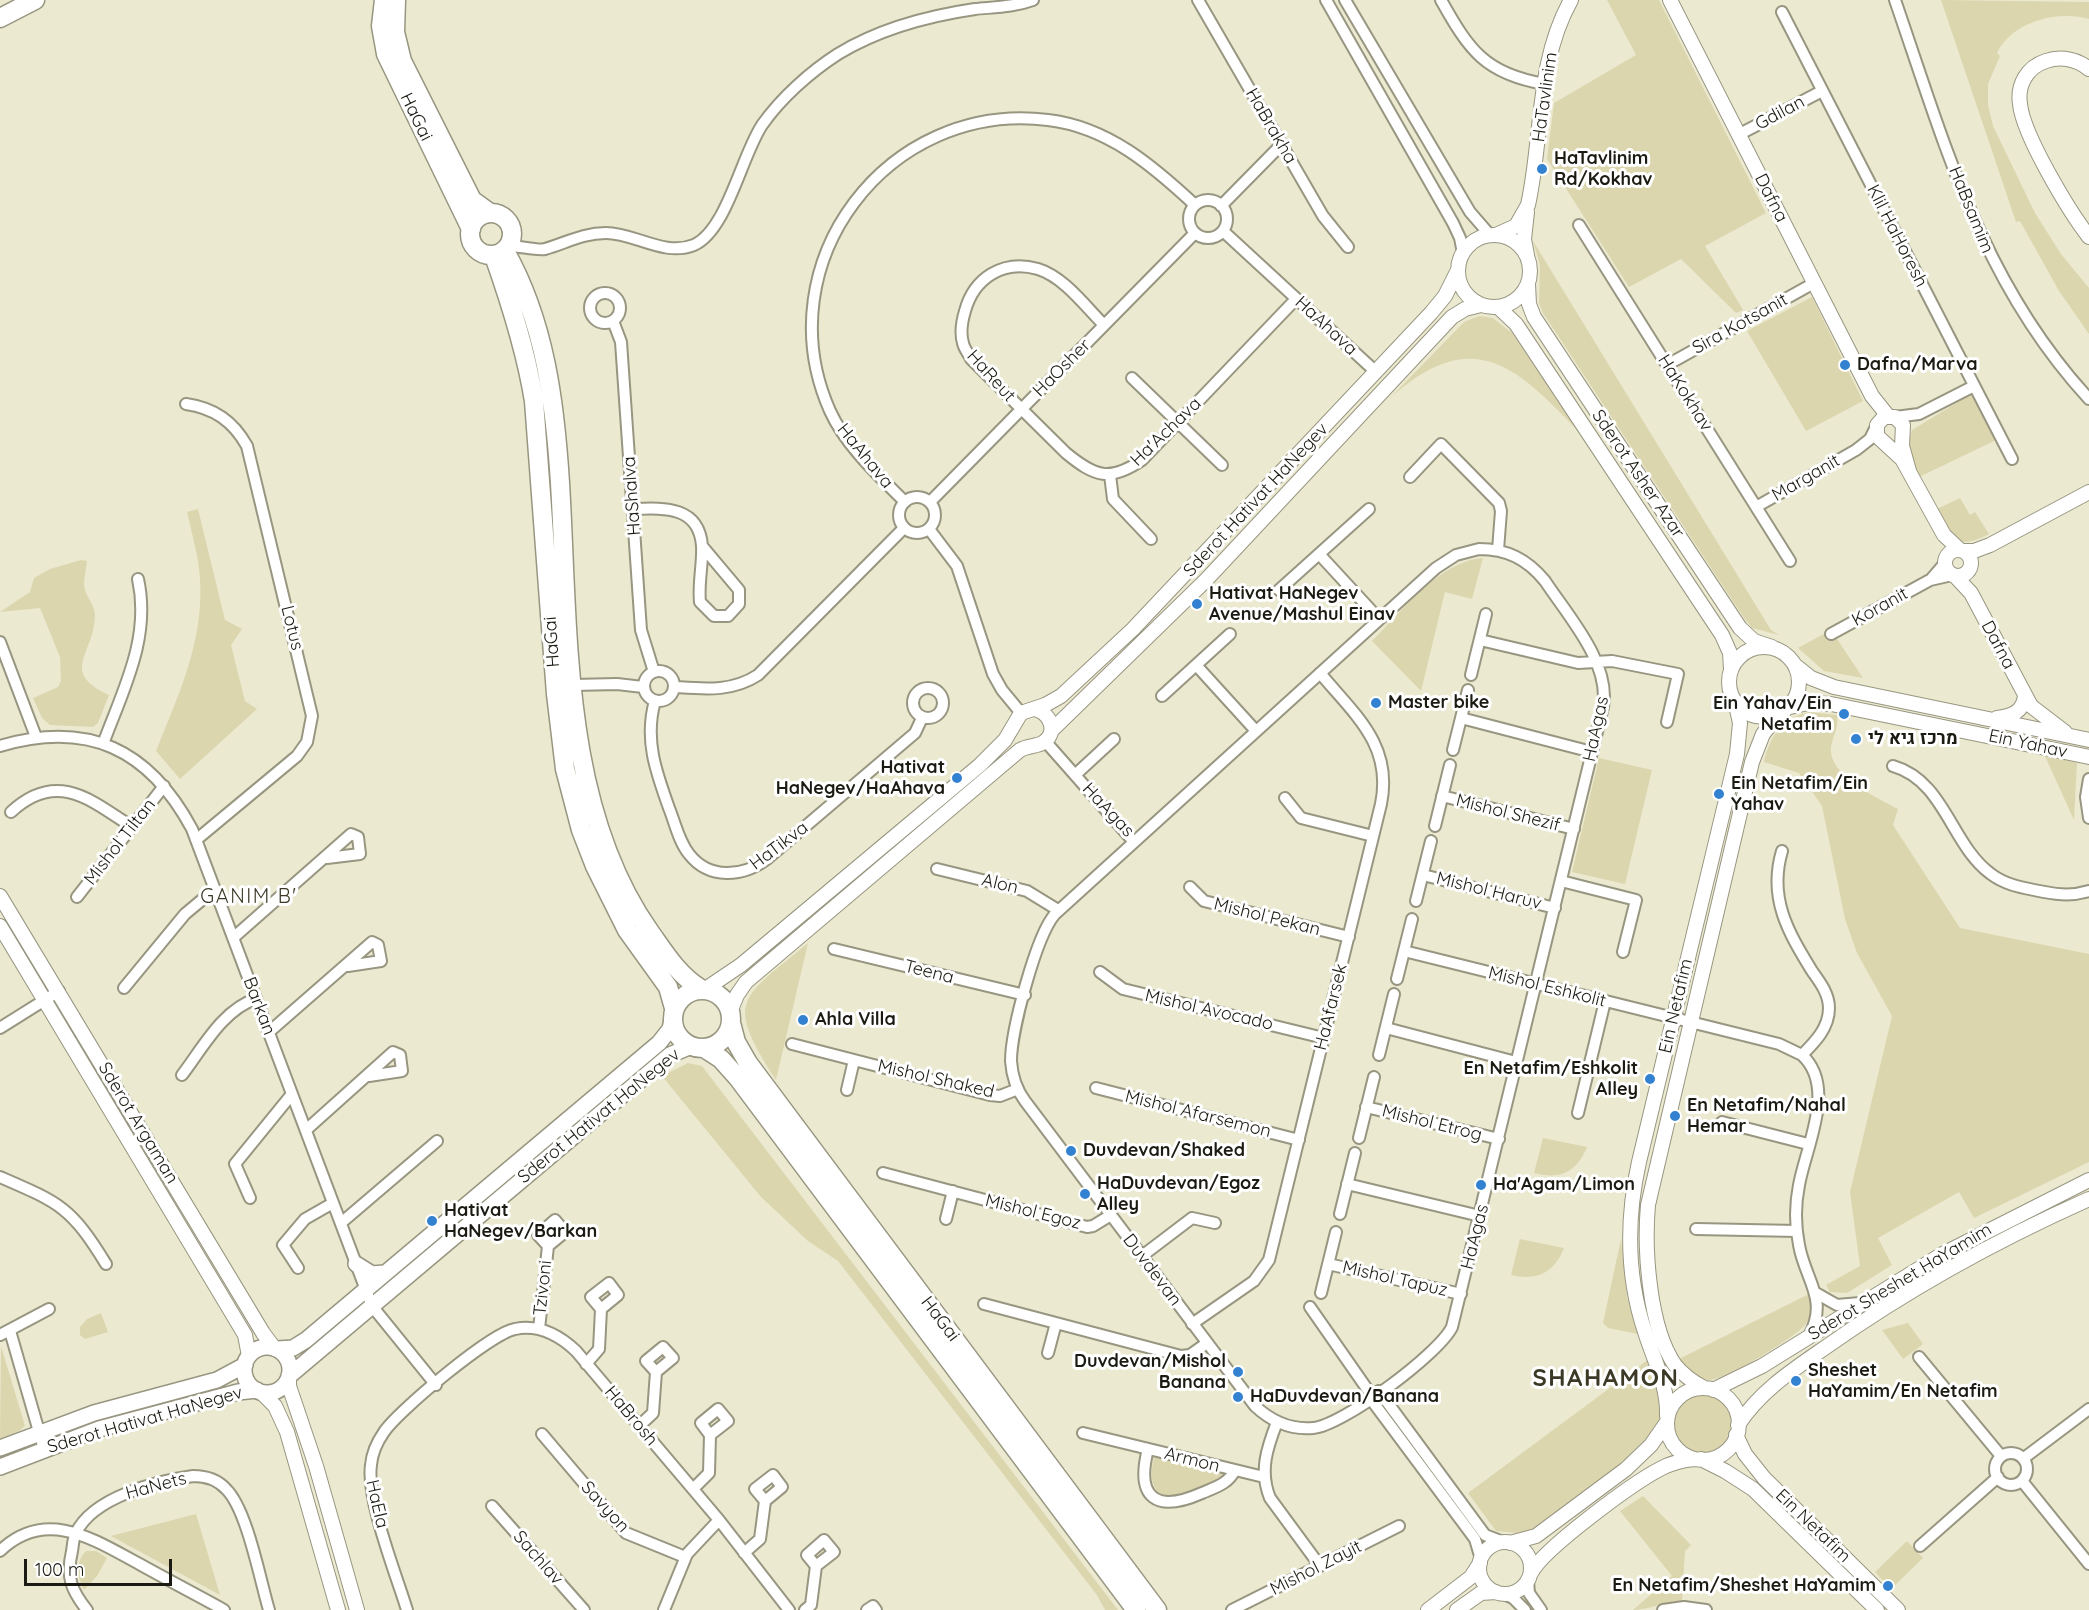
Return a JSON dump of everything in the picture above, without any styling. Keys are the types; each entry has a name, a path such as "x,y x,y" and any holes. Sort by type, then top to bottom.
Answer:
{"highway":[{"path":"0,18 35,0"},
{"name":"HaGai","path":"384,0 381,26 386,54 471,228"},
{"name":"HaGai","path":"396,0 395,32 402,61 466,191 477,205 490,213"},
{"path":"490,213 500,215 509,222 513,234 503,251 476,249 470,237 471,228 476,219 490,213"},
{"name":"HaGai","path":"503,251 521,280 532,310 545,358 552,399 573,685 582,766 597,825 611,859 642,920 677,970 702,989"},
{"name":"HaGai","path":"503,251 534,401 560,736 572,800 584,839 611,901 627,930 668,987 673,1014"},
{"path":"702,989 722,998 730,1018 723,1039 698,1047 678,1035 673,1014 685,995 702,989"},
{"name":"HaGai","path":"730,1018 738,1047 752,1069 1158,1610"},
{"name":"HaGai","path":"698,1047 721,1059 738,1078 1136,1610"}],"main road":[{"name":"Sderot Hativat HaNegev","path":"276,1349 289,1349 303,1343 651,1049 666,1035 673,1014"},
{"name":"Sderot Hativat HaNegev","path":"289,1377 661,1062 679,1049 698,1047"},
{"path":"356,1264 372,1274 384,1273"},
{"path":"262,1348 276,1349 288,1361 289,1377 276,1391 259,1391 246,1379 247,1360 262,1348"},
{"name":"Sderot Hativat HaNegev","path":"0,1448 104,1410 218,1380 247,1360"},
{"name":"Sderot Hativat HaNegev","path":"0,1467 44,1449 128,1421 238,1392 259,1391"}],"street":[{"path":"503,251 526,246 542,250 586,235 605,233 665,247 693,245 714,230 743,161 765,121 797,86 824,64 863,40 909,23 973,10 1018,5 1033,0"},
{"name":"HaBrakha","path":"1198,0 1323,216 1348,247"},
{"path":"1326,0 1454,224 1463,253"},
{"path":"1345,0 1470,212 1493,235 1512,240 1527,257 1530,273 1528,284 1518,298 1498,307 1481,305 1464,291 1458,270 1463,253 1474,241 1493,235"},
{"path":"1441,0 1467,44 1482,59 1507,74 1545,84"},
{"name":"HaTavlinim","path":"1527,257 1524,239 1552,43 1571,0"},
{"name":"Dafna","path":"1670,0 1872,396 1892,417"},
{"name":"HaBsamim","path":"1895,0 1959,185 1983,243 2029,322 2089,399"},
{"name":"Klil HaHoresh","path":"1782,12 2012,459"},
{"path":"2089,69 2072,60 2058,59 2034,67 2025,76 2020,89 2020,105 2051,175 2089,237"},
{"name":"Gdilan","path":"1738,135 1822,91"},
{"name":"HaAhava","path":"905,502 844,435 830,411 813,345 813,306 819,278 830,247 843,219 878,174 898,157 950,129 1012,118 1049,120 1102,136 1129,150 1160,172 1195,205"},
{"path":"1221,206 1281,145"},
{"name":"HaTavlinim","path":"1493,235 1519,222 1529,198"},
{"path":"1207,200 1221,206 1227,219 1222,231 1209,238 1195,233 1189,220 1195,205 1207,200"},
{"name":"HaKokhav","path":"1580,225 1790,561"},
{"name":"HaAhava","path":"1222,231 1376,372"},
{"name":"HaOsher","path":"930,502 1195,233"},
{"name":"HaReut","path":"1022,409 971,359 963,343 961,324 969,295 978,283 998,269 1011,266 1039,270 1060,282 1104,325"},
{"name":"Sderot Hativat HaNegev","path":"702,989 738,967 980,765 1003,743 1023,715 1061,696 1133,629 1439,305 1458,270"},
{"name":"Sira Kotsanit","path":"1667,365 1814,283"},
{"name":"Sderot Asher Azar","path":"1528,284 1529,304 1534,317 1740,628 1751,639 1772,647"},
{"name":"Ha'Achava","path":"1022,409 1083,467 1098,474 1110,475 1127,471 1142,460 1296,299"},
{"name":"Sderot Hativat HaNegev","path":"730,1018 737,994 746,982 1020,750 1043,739 1221,564 1452,317 1465,309 1481,305"},
{"name":"Sderot Asher Azar","path":"1498,307 1516,324 1722,635 1730,653 1731,669"},
{"name":"HaShalva","path":"613,321 621,342 641,630 654,672"},
{"path":"1132,378 1222,465"},
{"path":"1909,471 1877,436 1876,426 1882,418 1918,414 1974,387"},
{"name":"Dafna","path":"1872,396 1876,426"},
{"name":"Lotus","path":"186,404 219,414 235,428 247,446 307,687 312,716 307,741 297,756 196,840"},
{"path":"1886,444 1896,443 1918,414"},
{"path":"1892,417 1902,423 1902,450 1909,471 1943,533 1970,558 1970,569"},
{"name":"Marganit","path":"1756,507 1857,450 1870,439 1876,426"},
{"path":"1410,477 1442,444 1499,503 1501,511 1498,550"},
{"name":"Marganit","path":"1857,450 1886,444"},
{"path":"1110,475 1113,499 1151,538"},
{"path":"1945,561 1952,551 1990,545 2089,492"},
{"path":"916,497 930,502 935,515 929,529 918,533 904,528 899,516 905,502 916,497"},
{"path":"633,509 662,508 682,512 694,524 702,546 739,590 739,604 728,616 714,616 700,602 702,546"},
{"path":"1279,590 1369,509"},
{"path":"675,687 727,688 744,684 758,675 904,528"},
{"path":"929,529 957,566 993,674 1002,690 1023,715 1048,717 1043,739 1019,739 1023,715"},
{"path":"1943,533 1947,571 1954,576 1963,575 1970,569 1990,545"},
{"name":"HaAgas","path":"1043,739 1134,842 1445,561 1467,551 1498,550 1515,555 1536,570 1597,662 1604,679 1605,693 1555,908 1452,1327 1442,1343 1374,1395"},
{"path":"1319,554 1380,619"},
{"name":"Koranit","path":"1930,580 1945,561"},
{"name":"Dafna","path":"1970,569 1971,593"},
{"name":"Dafna","path":"1954,576 1971,593 2025,696 2037,713 2072,737"},
{"name":"Koranit","path":"1831,634 1930,580 1954,576"},
{"path":"103,744 141,635 143,609 138,579"},
{"path":"1471,675 1486,614"},
{"path":"1162,696 1230,634"},
{"path":"1480,640 1578,663 1612,661 1678,674 1667,722"},
{"path":"0,642 3,657 36,737"},
{"path":"1760,646 1772,647 1787,654 1796,666 1799,689 1784,711 1763,717 1752,715 1735,701 1729,686 1731,669 1745,652 1760,646"},
{"path":"1196,665 1256,731"},
{"name":"Ein Yahav","path":"1796,666 1811,678 1828,686 2089,740"},
{"path":"654,672 665,672 670,675 675,687 671,697 655,701 649,698 644,687 648,676 654,672"},
{"name":"HaAfarsek","path":"1192,1324 1249,1285 1267,1265 1349,937 1384,786 1380,754 1370,733 1320,674"},
{"path":"573,685 617,684 644,687"},
{"path":"1453,750 1468,690"},
{"path":"1988,719 2017,712 2023,705 2025,696"},
{"name":"HaTikva","path":"655,701 649,721 651,746 658,777 672,817 688,854 698,863 719,873 741,873 767,859 915,733 922,718"},
{"name":"Ein Netafim","path":"1667,1419 1665,1389 1634,1292 1629,1231 1634,1186 1738,748 1740,723 1735,701"},
{"name":"Ein Yahav","path":"1784,711 1808,703 1831,704 2089,757"},
{"name":"Ein Netafim","path":"1708,1389 1684,1375 1672,1359 1653,1300 1646,1244 1651,1184 1752,762 1762,734 1784,711"},
{"path":"1461,718 1592,752"},
{"name":"Barkan","path":"0,746 36,737 64,735 103,744 138,763 164,786 181,808 215,889 372,1306 436,1385"},
{"path":"1075,775 1114,739"},
{"name":"Mishol Shezif","path":"1435,826 1449,765"},
{"path":"1893,766 1912,774 1927,787 1975,858 1993,875 2013,885 2053,894 2075,894 2089,891"},
{"path":"2089,779 2086,797 2089,819"},
{"name":"Mishol Tiltan","path":"76,897 164,786"},
{"path":"11,812 35,795 57,790 69,791 94,801 132,826"},
{"name":"Mishol Shezif","path":"1442,796 1574,829"},
{"path":"1285,798 1301,818 1373,836"},
{"name":"Mishol Haruv","path":"1416,901 1431,841"},
{"name":"Duvdevan","path":"1134,842 1058,910 1045,926 1038,941 1012,1054 1013,1074 1017,1089 1254,1406 1277,1422 1304,1429 1325,1426 1374,1395"},
{"path":"1782,851 1776,890 1782,917 1790,935 1823,988 1829,1003 1828,1017 1822,1031 1802,1055 1815,1072 1818,1086 1818,1103 1797,1199 1797,1231 1802,1260 1816,1293 1817,1318 1809,1336"},
{"path":"233,938 327,858"},
{"name":"Alon","path":"937,869 1027,891 1058,910"},
{"name":"Mishol Haruv","path":"1423,875 1555,908"},
{"path":"1561,881 1636,900 1623,952"},
{"name":"Mishol Pekan","path":"1190,887 1204,901 1349,937"},
{"path":"123,988 188,910 215,889"},
{"name":"Sderot Argaman","path":"0,896 263,1333 276,1349"},
{"path":"1397,979 1412,919"},
{"name":"Sderot Argaman","path":"0,926 245,1335 247,1360"},
{"name":"Teena","path":"834,949 1025,995"},
{"name":"Mishol Eshkolit","path":"1404,951 1779,1044 1802,1055"},
{"path":"269,1032 348,966"},
{"name":"Mishol Avocado","path":"1100,972 1123,989 1324,1038"},
{"path":"0,1028 59,991"},
{"path":"1379,1055 1394,994"},
{"path":"182,1075 231,1012 256,999"},
{"path":"1578,1113 1605,1001"},
{"path":"1386,1028 1516,1062"},
{"name":"Mishol Shaked","path":"792,1044 990,1095 1000,1096 1017,1089"},
{"name":"Mishol Shaked","path":"847,1090 854,1060"},
{"path":"306,1130 369,1076"},
{"name":"Mishol Etrog","path":"1359,1138 1374,1077"},
{"name":"Mishol Afarsemon","path":"1096,1088 1299,1140"},
{"path":"250,1198 235,1164 292,1094"},
{"name":"Mishol Etrog","path":"1366,1107 1498,1139"},
{"path":"1722,1122 1808,1144"},
{"path":"341,1223 437,1141"},
{"path":"1340,1214 1355,1153"},
{"name":"Mishol Egoz","path":"884,1173 1087,1227 1111,1215"},
{"path":"0,1177 65,1209 81,1224 106,1264"},
{"name":"Sderot Sheshet HaYamim","path":"1708,1389 1756,1370 1860,1303 1975,1236 2089,1180"},
{"path":"1347,1184 1480,1216"},
{"path":"946,1219 952,1191"},
{"name":"Sderot Sheshet HaYamim","path":"1737,1430 1754,1403 1769,1389 1869,1318 1984,1250 2089,1199"},
{"path":"298,1268 283,1245 305,1219 333,1203"},
{"path":"1142,1256 1192,1218 1215,1223"},
{"path":"1696,1229 1797,1231"},
{"name":"Mishol Tapuz","path":"1321,1293 1336,1232"},
{"name":"Tzivoni","path":"539,1329 548,1246"},
{"name":"Mishol Tapuz","path":"1328,1264 1461,1294"},
{"path":"1816,1293 1837,1305 1860,1303"},
{"path":"984,1304 1181,1356 1190,1355 1207,1343"},
{"path":"1310,1307 1475,1539 1481,1561 1482,1578 1500,1593 1513,1598 1525,1610"},
{"path":"44,1449 5,1333 49,1309"},
{"path":"586,1364 599,1349 601,1309"},
{"path":"1048,1353 1056,1323"},
{"name":"HaBrosh","path":"436,1385 501,1333 523,1327 539,1329 566,1342 719,1520 789,1610"},
{"path":"1918,1357 2001,1456"},
{"path":"639,1426 653,1413 656,1372"},
{"path":"289,1377 289,1386 316,1466 357,1610"},
{"name":"HaEla","path":"407,1610 374,1500 371,1464 378,1442 391,1423 436,1385"},
{"path":"1428,1610 1473,1576 1488,1549 1536,1536 1626,1469 1651,1445 1679,1397 1688,1391 1708,1389 1725,1396 1733,1404 1737,1430 1722,1454 1671,1463 1642,1480 1546,1552 1516,1591 1481,1593 1457,1610"},
{"path":"259,1391 275,1406 287,1432 338,1610"},
{"path":"1374,1395 1485,1535 1527,1554 1529,1593 1541,1610"},
{"path":"2024,1458 2089,1409"},
{"path":"1667,1419 1670,1438 1676,1447 1698,1459"},
{"path":"1277,1422 1265,1458 1264,1478 1270,1498 1320,1566"},
{"name":"Ein Netafim","path":"1737,1430 1745,1455 1764,1478 1898,1610"},
{"name":"Armon","path":"1083,1433 1264,1478"},
{"name":"Savyon","path":"542,1434 626,1533 685,1557"},
{"path":"693,1489 709,1473 710,1435"},
{"name":"Armon","path":"1148,1449 1144,1467 1146,1484 1153,1497 1166,1504 1185,1501 1226,1483 1235,1470"},
{"path":"2015,1453 2024,1458 2028,1469 2022,1481 2011,1485 1998,1477 1995,1465 2001,1456 2015,1453"},
{"name":"Ein Netafim","path":"1698,1459 1725,1471 1759,1494 1877,1610"},
{"name":"HaNets","path":"76,1533 100,1507 125,1494 182,1477 212,1479 227,1489 238,1504 269,1610"},
{"path":"1920,1546 1998,1477"},
{"path":"2022,1481 2089,1564"},
{"path":"744,1553 760,1539 765,1501"},
{"name":"Sachlav","path":"492,1506 584,1610"},
{"path":"664,1610 685,1557 701,1536 719,1520"},
{"name":"Mishol Zayit","path":"1232,1610 1399,1526"},
{"path":"0,1551 22,1534 36,1530 52,1529 76,1533 100,1543 224,1610"},
{"path":"76,1533 68,1579 87,1610"},
{"path":"805,1610 811,1605 816,1566"},
{"path":"867,1610 873,1606 876,1610"},
{"path":"1663,1610 1684,1607 1706,1610"}],"shaded area":[{"path":"1607,0 1659,0 1766,213 1705,246 1743,310 1736,313 1681,259 1629,287 1547,159 1554,103 1636,55"},
{"path":"1941,0 2089,2 2089,19 2063,16 2037,21 2013,33 2004,42 1997,53 2000,56 1988,84 1988,105 1993,126 2035,213 2061,254 2089,288 2089,334 2059,291 2020,221 2016,222"},
{"path":"1533,241 1771,630 1779,635 1752,628 1744,618 1543,313 1539,303 1540,265"},
{"path":"1812,297 1863,401 1806,431 1747,331"},
{"path":"1479,316 1493,318 1512,333 1579,432 1533,387 1512,372 1490,362 1468,359 1444,363 1418,376 1389,399 1464,322"},
{"path":"1971,394 1996,440 1919,477 1908,447 1912,430"},
{"path":"1960,498 1970,515 1975,512 1989,534 1968,542 1956,539 1951,534 1937,509"},
{"path":"198,509 225,620 242,629 231,645 245,701 257,709 180,779 156,751 183,682 196,635 200,611 200,586 198,561 187,512"},
{"path":"1483,558 1472,599 1445,592 1421,691 1372,641 1437,577 1467,561"},
{"path":"81,560 87,561 84,585 95,616 82,670 94,687 109,695 98,723 93,727 50,725 42,718 33,698 58,687 61,681 60,657 40,608 0,612 30,592 34,578 50,569"},
{"path":"1831,630 1863,678 1824,671 1798,648"},
{"path":"1809,712 1837,715 1837,728 1831,747 1832,758 1837,767 1856,785 1898,809 1893,825 1960,928 2089,954 2089,1162 1974,1218 1959,1192 1878,1238 1892,1265 1847,1293 1830,1292 1826,1285 1860,1266 1850,1192 1892,1016 1857,953 1845,919 1822,806 1799,773 1764,762 1774,736 1784,724"},
{"path":"2044,754 2077,763 2074,820"},
{"path":"1599,758 1652,770 1625,884 1572,872"},
{"path":"808,943 776,1080 750,1032 745,1016 747,1002 754,990 767,977"},
{"path":"688,1063 702,1066 1118,1610 1105,1610 1097,1595 838,1261 808,1241 761,1197 662,1076"},
{"path":"1543,1138 1587,1147 1573,1168 1560,1174 1543,1175 1534,1173"},
{"path":"1520,1239 1564,1248 1555,1264 1544,1273 1537,1276 1520,1277 1511,1275"},
{"path":"1621,1239 1627,1297 1638,1334 1608,1328 1603,1323"},
{"path":"1809,1294 1810,1314 1808,1321 1799,1331 1758,1358 1728,1374 1716,1379 1703,1379 1695,1376 1677,1360"},
{"path":"101,1313 108,1332 85,1339 80,1335 80,1327 87,1319"},
{"path":"1908,1323 1923,1344 1903,1359 1882,1330"},
{"path":"1,1346 25,1426 0,1439"},
{"path":"1649,1359 1659,1387 1662,1410 1655,1430 1642,1445 1603,1479 1527,1534 1496,1531 1468,1493"},
{"path":"1703,1394 1724,1403 1733,1424 1724,1445 1703,1454 1682,1445 1673,1424 1682,1403"},
{"path":"1154,1457 1224,1473 1213,1483 1195,1491 1161,1495 1153,1482"},
{"path":"1643,1496 1691,1545 1685,1551 1682,1601 1633,1610 1672,1576 1620,1511"},
{"path":"196,1514 220,1595 111,1536"},
{"path":"1907,1541 1923,1558 1891,1589 1875,1572"},
{"path":"86,1551 96,1551 107,1558 97,1576 84,1590 78,1570 80,1560"}],"place":[{"name":"HaTavlinim Rd/Kokhav","path":"1542,169"},
{"name":"Dafna/Marva","path":"1845,365"},
{"name":"Hativat HaNegev Avenue/Mashul Einav","path":"1197,604"},
{"name":"Master bike","path":"1376,703"},
{"name":"Ein Yahav/Ein Netafim","path":"1844,714"},
{"name":"מרכז גיא לי","path":"1856,739"},
{"name":"Hativat HaNegev/HaAhava","path":"957,778"},
{"name":"Ein Netafim/Ein Yahav","path":"1719,794"},
{"name":"Ahla Villa","path":"803,1020"},
{"name":"En Netafim/Eshkolit Alley","path":"1650,1079"},
{"name":"En Netafim/Nahal Hemar","path":"1675,1116"},
{"name":"Duvdevan/Shaked","path":"1071,1151"},
{"name":"Ha'Agam/Limon","path":"1481,1185"},
{"name":"HaDuvdevan/Egoz Alley","path":"1085,1194"},
{"name":"Hativat HaNegev/Barkan","path":"432,1221"},
{"name":"Duvdevan/Mishol Banana","path":"1238,1372"},
{"name":"Sheshet HaYamim/En Netafim","path":"1796,1381"},
{"name":"HaDuvdevan/Banana","path":"1238,1397"},
{"name":"En Netafim/Sheshet HaYamim","path":"1888,1586"}],"district":[{"name":"GANIM B'","path":"249,897"},
{"name":"SHAHAMON","path":"1606,1379"}]}
